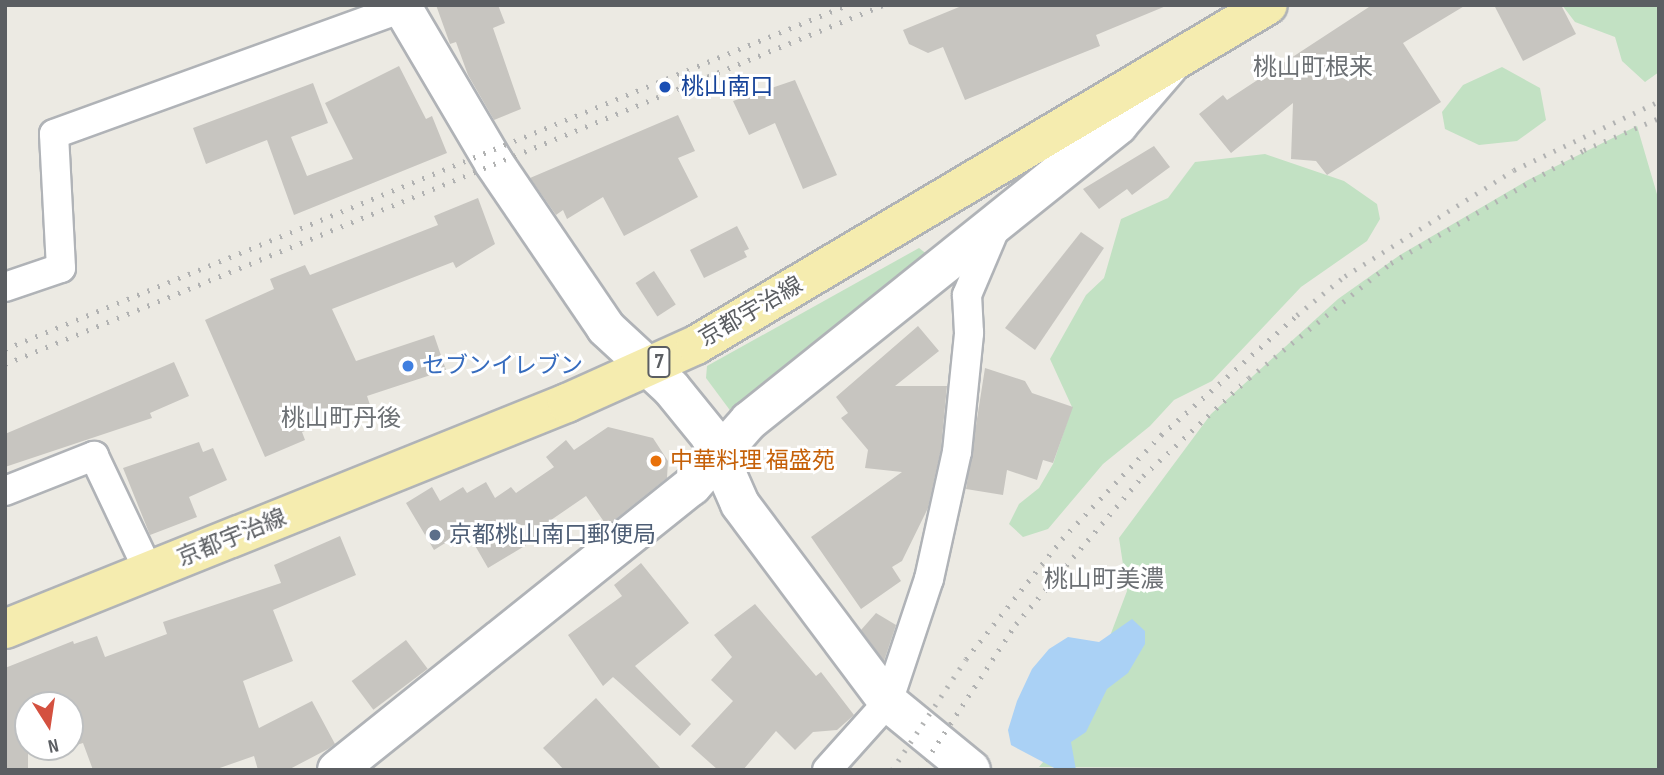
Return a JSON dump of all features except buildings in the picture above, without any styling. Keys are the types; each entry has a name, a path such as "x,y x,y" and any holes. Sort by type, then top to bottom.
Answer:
{"main road":[{"name":"京都宇治線","path":"5,629 648,367 696,345 1268,5"}],"street":[{"path":"5,287 61,268 54,134 402,7 494,163 606,328 648,367 710,436 740,504 888,702 971,770"},
{"path":"337,770 692,486 749,421 1118,125 1172,63"},
{"path":"827,770 888,702 929,579 957,452 969,333 967,295 1000,219"},
{"path":"5,491 94,456 149,572"}],"green space":[{"path":"1562,5 1659,5 1659,72 1645,82 1622,61 1615,37 1575,22"},
{"path":"1502,67 1540,88 1546,120 1517,141 1479,145 1445,129 1442,112 1463,85"},
{"path":"1637,126 1659,201 1659,770 1039,767 1079,718 1127,591 1119,538 1211,414 1338,299 1400,255 1528,180"},
{"path":"1265,154 1344,181 1377,204 1380,219 1367,241 1301,287 1212,381 1174,400 1150,426 1103,464 1048,529 1023,537 1009,524 1019,504 1039,488 1053,464 1072,407 1050,359 1086,295 1104,278 1121,219 1168,198 1195,162"},
{"path":"919,248 928,255 732,413 706,378 707,366"}],"water":[{"path":"1132,619 1145,631 1145,644 1128,673 1107,689 1086,732 1071,742 1076,770 1058,770 1011,745 1008,730 1017,701 1032,669 1049,649 1068,637 1099,642"}],"railway":[{"path":"5,349 847,5"},
{"path":"5,364 883,5"},
{"path":"892,770 966,659 1062,539 1161,435 1297,315 1345,276 1514,170 1659,101"},
{"path":"920,770 1016,624 1143,476 1249,378 1391,263 1584,150 1659,118"}],"place":[{"name":"桃山南口","path":"665,87"},
{"name":"セブンイレブン","path":"408,366"},
{"name":"中華料理 福盛苑","path":"656,461"},
{"name":"京都桃山南口郵便局","path":"435,535"}],"district":[{"name":"桃山町根来","path":"1313,68"},
{"name":"桃山町丹後","path":"341,419"},
{"name":"桃山町美濃","path":"1104,580"}]}
